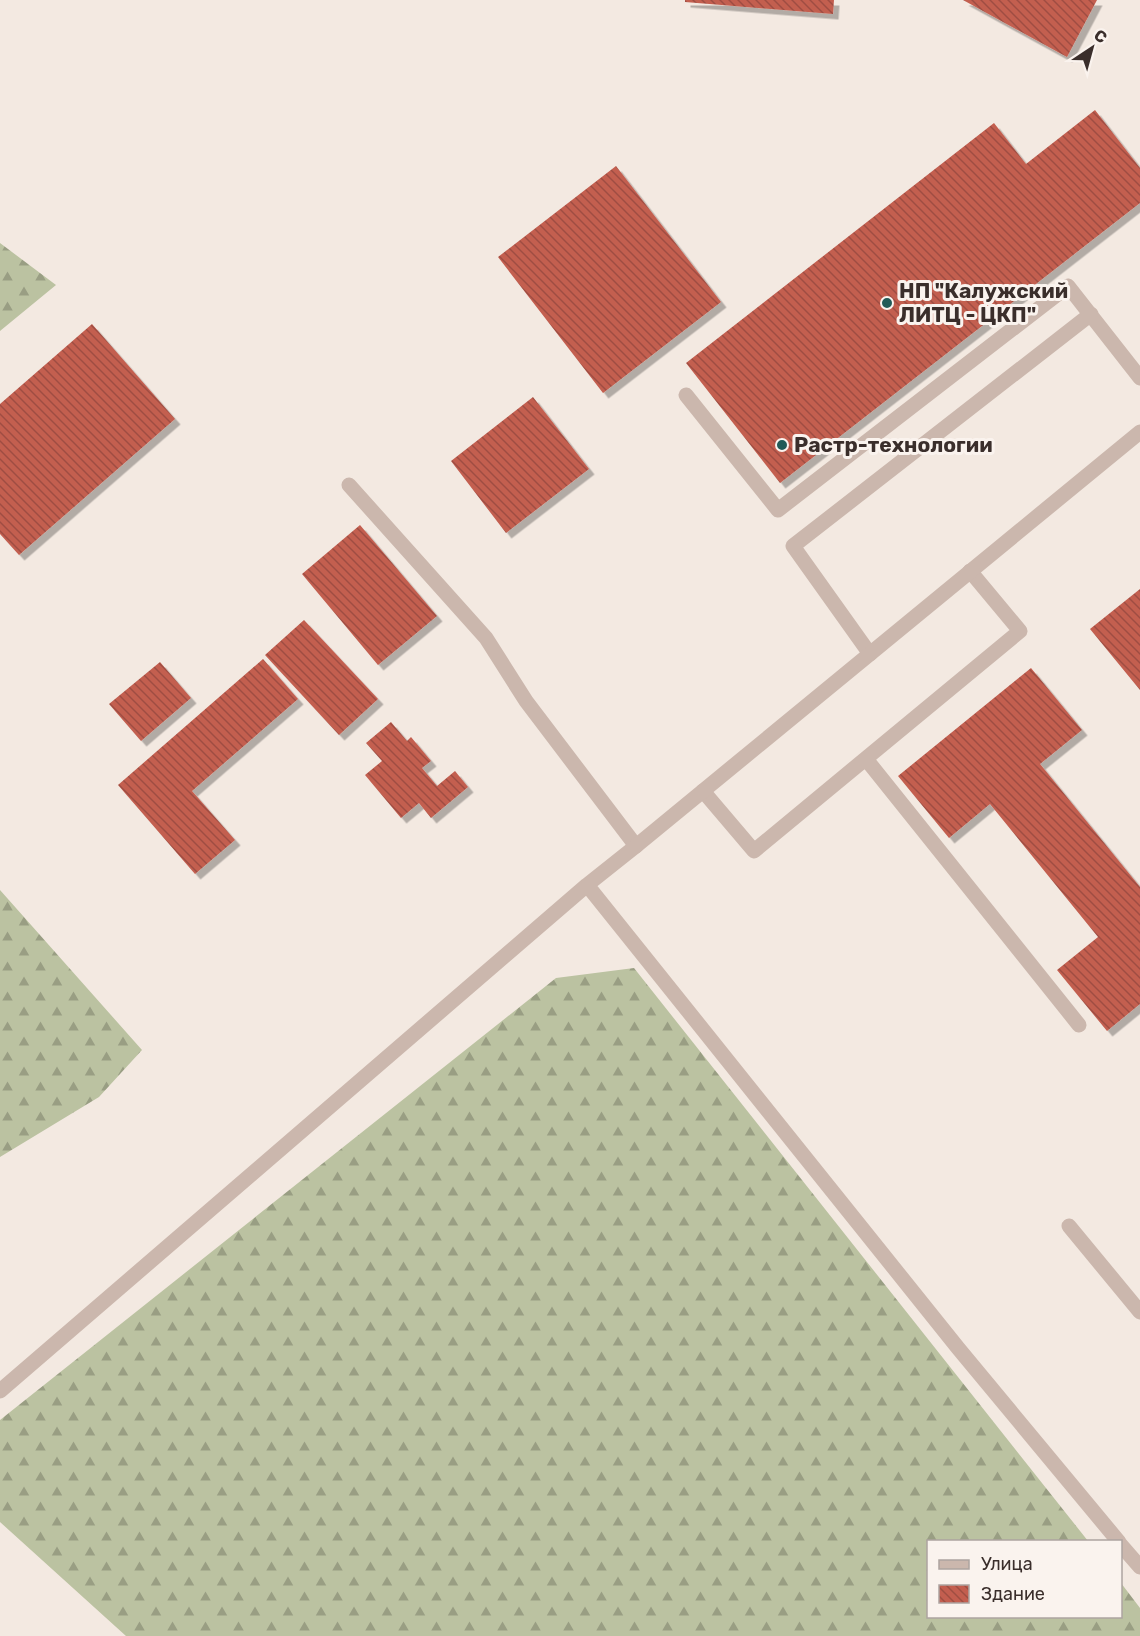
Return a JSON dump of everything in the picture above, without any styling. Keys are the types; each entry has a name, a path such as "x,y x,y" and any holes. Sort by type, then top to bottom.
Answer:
{"street":[{"path":"686,395 778,510 1068,286 1140,378"},
{"path":"870,654 792,546 1091,314"},
{"path":"0,1391 586,885 704,791 1140,432"},
{"path":"349,485 486,638 526,701 636,846"},
{"path":"704,791 754,851 1020,632 970,571"},
{"path":"866,759 1078,1025"},
{"path":"586,885 958,1348 1118,1540"},
{"path":"1069,1226 1140,1312"},
{"path":"1122,1545 1140,1567"}],"green space":[{"path":"0,243 56,285 0,331"},
{"path":"0,890 142,1050 99,1097 0,1157"},
{"path":"634,968 1087,1540 927,1540 927,1618 1122,1618 1122,1584 1140,1608 1140,1636 126,1636 0,1522 0,1420 556,978"}],"building":[{"path":"685,0 834,0 833,14 685,2"},
{"path":"963,0 1097,0 1067,57"},
{"name":"НП \"Калужский ЛИТЦ - ЦКП\"","path":"1095,110 1140,168 1140,203 780,483 686,363 994,123 1026,164"},
{"path":"616,166 721,302 603,393 498,257"},
{"path":"92,324 175,419 19,555 0,534 0,404"},
{"path":"533,397 589,469 506,533 451,461"},
{"path":"360,525 437,616 378,665 302,574"},
{"path":"1140,589 1140,690 1090,629"},
{"path":"304,620 378,699 339,735 265,655"},
{"path":"263,659 298,699 192,791 235,840 195,874 118,785"},
{"path":"160,662 191,698 141,741 109,704"},
{"path":"1031,668 1082,730 1040,764 1140,887 1140,1004 1107,1031 1057,970 1098,937 990,804 949,838 898,776"},
{"path":"391,722 407,741 411,737 431,761 422,768 437,786 455,771 468,787 431,818 419,803 401,818 365,775 382,761 366,743"}],"place":[{"name":"НП \"Калужский ЛИТЦ - ЦКП\"","path":"887,303"},
{"name":"Растр-технологии","path":"782,445"}]}
